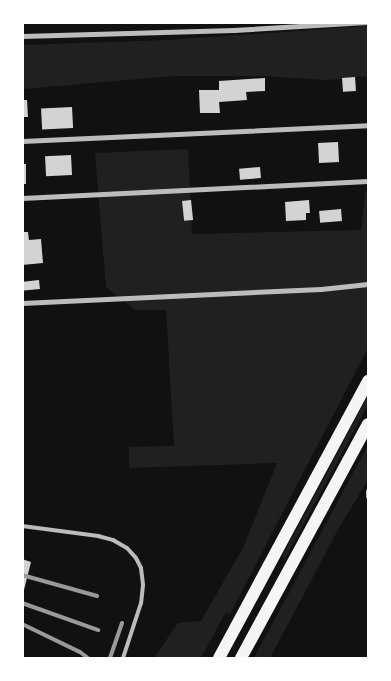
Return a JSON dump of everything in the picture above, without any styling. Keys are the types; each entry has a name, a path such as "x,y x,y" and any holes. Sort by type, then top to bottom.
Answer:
{"main road":[{"path":"219,658 368,381"},
{"path":"241,658 368,424"}],"street":[{"path":"22,36 234,30 368,22"},
{"path":"22,141 368,125"},
{"path":"22,198 368,181"},
{"path":"22,303 321,289 368,284"}],"lane":[{"path":"368,491 368,497"},
{"path":"22,526 98,536 113,540 127,548 136,558 141,568 143,585 141,603 123,658"}],"shaded area":[{"path":"368,26 368,76 328,80 260,76 174,76 23,89 22,45 168,40"},
{"path":"188,149 192,234 361,230 365,192 368,192 368,348 230,614 226,612 201,658 154,658 178,623 201,621 243,548 277,463 129,468 129,447 174,446 166,310 135,310 106,287 95,153"},
{"path":"368,396 368,404 285,559 282,557"},
{"path":"368,445 368,480 340,526 270,658 254,658"}],"building":[{"path":"355,77 356,91 343,92 342,78"},
{"path":"265,78 265,91 246,92 247,100 219,102 220,113 200,113 199,90 219,90 219,81"},
{"path":"22,100 27,100 28,117 22,117"},
{"path":"72,107 73,128 42,130 41,109"},
{"path":"338,142 339,162 319,163 318,143"},
{"path":"71,155 72,175 46,176 45,156"},
{"path":"22,164 26,164 26,184 22,184"},
{"path":"260,167 261,178 240,180 239,169"},
{"path":"191,200 193,220 184,221 182,201"},
{"path":"309,200 310,213 306,213 306,220 286,221 285,202"},
{"path":"341,209 342,221 320,223 319,211"},
{"path":"22,232 28,232 29,240 41,239 43,263 22,265"},
{"path":"39,280 40,289 24,291 23,282"},
{"path":"22,559 31,562 24,590 22,590"}],"railway":[{"path":"22,575 97,596"},
{"path":"22,603 98,630"},
{"path":"110,658 122,623"},
{"path":"22,624 80,652 88,658"}]}
